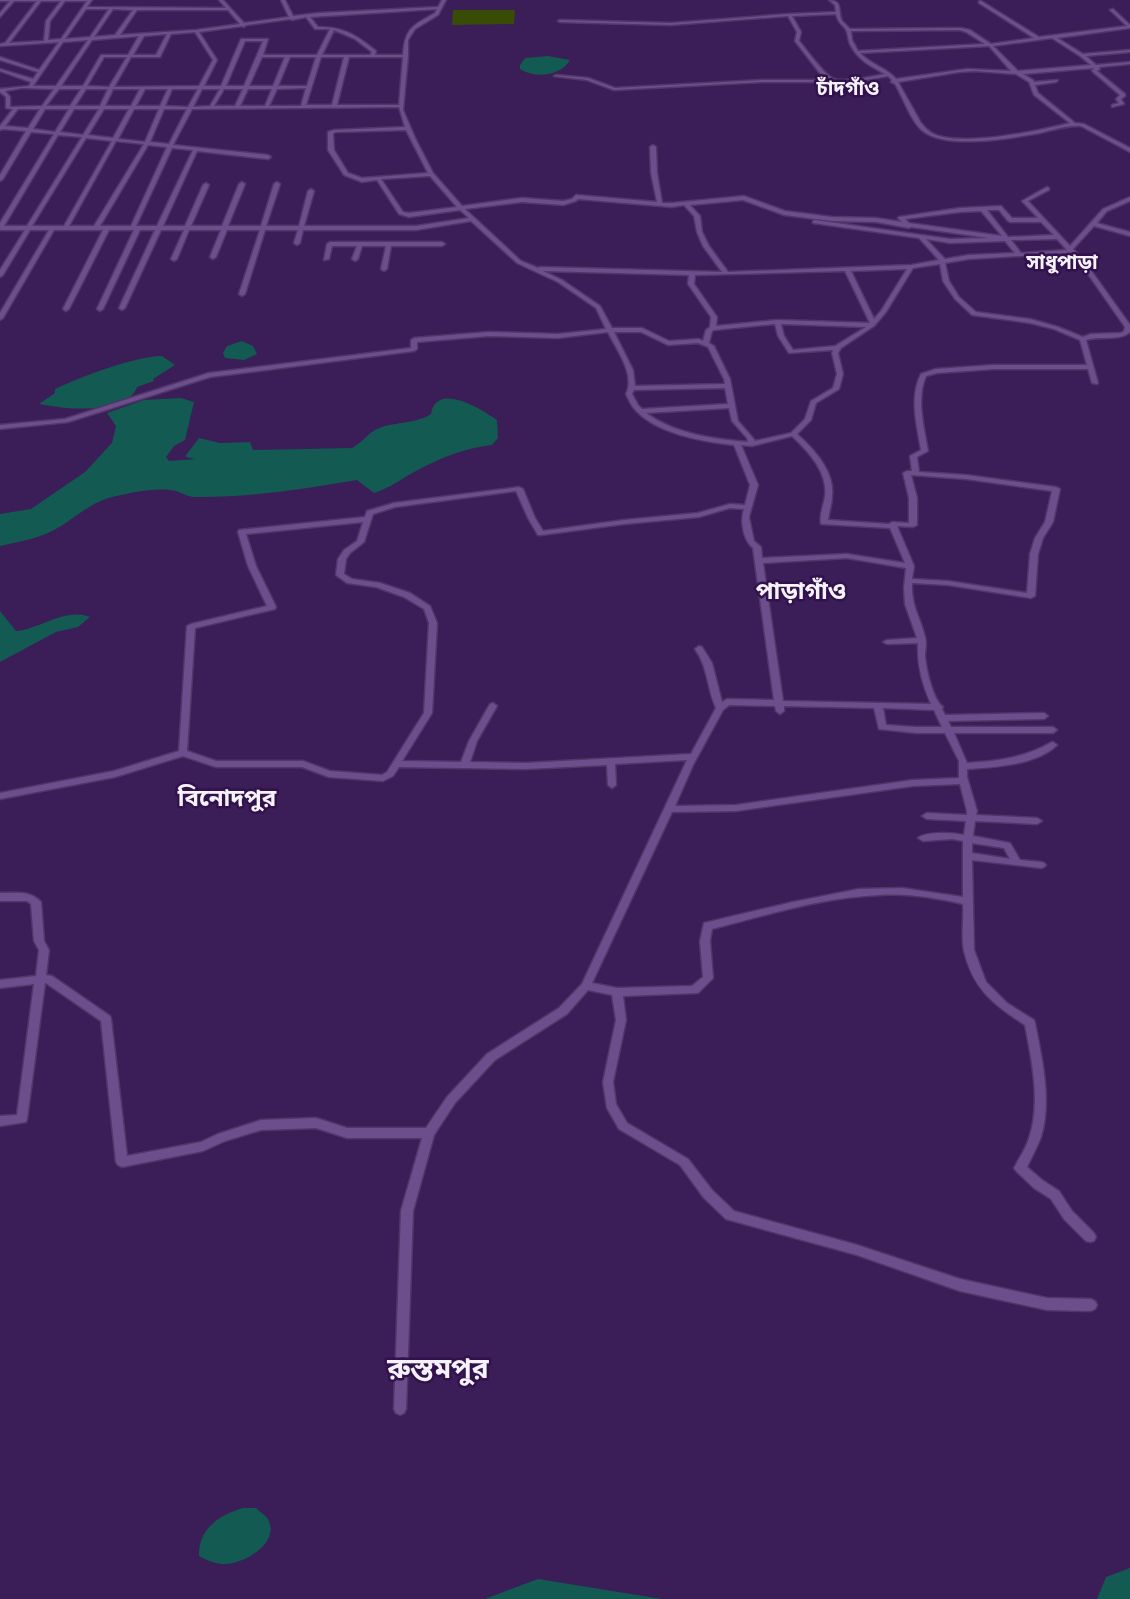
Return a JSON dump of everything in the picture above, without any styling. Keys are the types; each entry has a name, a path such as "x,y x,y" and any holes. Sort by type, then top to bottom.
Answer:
{"street":[{"path":"0,0 90,0"},
{"path":"0,16 13,0"},
{"path":"7,44 40,0"},
{"path":"46,42 48,21 64,0"},
{"path":"30,87 90,0"},
{"path":"142,8 145,0"},
{"path":"221,0 244,26"},
{"path":"283,0 292,19"},
{"path":"444,0 441,8 429,21 410,31 401,106 413,140 431,174 461,208 519,262 592,301 602,313 606,331 630,370 632,388 630,398 642,411 659,422 694,437 737,443 752,444 793,434 808,420 813,402 836,389 840,374 835,352 873,324 884,312 911,267"},
{"path":"831,0 837,5 841,24 849,30 960,29 990,45 1013,70 1032,84 1036,94 1074,124 1096,132 1130,150"},
{"path":"980,2 1039,39"},
{"path":"85,8 229,9"},
{"path":"0,179 43,108 112,8"},
{"path":"117,36 136,8"},
{"path":"0,45 117,36 169,35 308,16 441,8"},
{"path":"1112,10 1130,27"},
{"path":"560,21 671,24 838,13"},
{"path":"789,15 799,32 797,41 821,71 833,81"},
{"path":"308,16 317,28 333,28 357,38 374,52 372,56"},
{"path":"860,52 990,45 1130,27"},
{"path":"303,107 319,56 333,28"},
{"path":"849,30 850,44 870,65 890,74 923,130 932,137 950,140 1013,136 1074,124"},
{"path":"100,309 171,145 215,60 196,32"},
{"path":"0,274 102,108 142,35"},
{"path":"0,228 73,108 82,87 103,56 158,56 169,35"},
{"path":"1054,38 1082,55 1110,85 1123,95 1118,99 1122,103 1114,106"},
{"path":"211,108 223,87 243,40 266,40 248,87 237,108"},
{"path":"1082,55 1130,51"},
{"path":"260,56 406,56"},
{"path":"266,108 288,56"},
{"path":"334,107 347,56"},
{"path":"0,58 41,72"},
{"path":"893,81 920,81 968,70 1013,70 1024,73 1130,63"},
{"path":"0,70 34,81"},
{"path":"556,76 588,80 614,89 762,81 854,81 890,74"},
{"path":"1032,84 1056,81"},
{"path":"0,90 30,87 308,87"},
{"path":"65,229 144,87"},
{"path":"96,228 147,143 171,87"},
{"path":"0,90 8,97 8,108 401,106"},
{"path":"1,128 17,108"},
{"path":"1,128 58,132 268,157"},
{"path":"409,128 338,130 330,133 331,150 346,174 362,180 431,174"},
{"path":"653,147 654,173 660,204"},
{"path":"122,308 161,228 196,148"},
{"path":"378,178 401,213 413,215 522,200 563,203 574,200 576,196 660,204 744,198 784,213 841,227 950,241 1058,237"},
{"path":"213,257 242,184"},
{"path":"242,294 277,184"},
{"path":"174,260 206,185"},
{"path":"1047,189 1025,201 1069,251 1083,263 1125,321 1127,332 1119,336"},
{"path":"297,243 311,191"},
{"path":"534,269 692,275 911,267 969,256 1069,251 1105,210 1130,199"},
{"path":"685,203 697,216 697,229 725,272"},
{"path":"909,226 901,218 1000,208 1010,220 1044,220"},
{"path":"983,209 1020,254"},
{"path":"784,213 832,219 876,220 1008,239"},
{"path":"0,228 416,228 474,219"},
{"path":"1094,224 1130,234"},
{"path":"66,309 107,228"},
{"path":"413,244 416,228"},
{"path":"0,318 3,307 52,229"},
{"path":"921,237 943,261 946,281 960,303 974,314 1000,314 1038,322 1083,339 1091,336 1119,336 1130,340"},
{"path":"326,259 330,244 442,244"},
{"path":"356,259 360,244"},
{"path":"384,269 388,244"},
{"path":"847,269 873,324"},
{"path":"692,275 691,284 712,312 713,328"},
{"path":"706,342 708,330 713,328 777,322 873,324"},
{"path":"777,322 791,352 838,348"},
{"path":"0,427 66,421 210,375 414,349 414,340 489,334 558,336 642,330 675,344 706,342 712,348 725,373 735,421 745,430 752,444"},
{"path":"1083,339 1095,382"},
{"path":"916,472 913,456 925,450 918,409 919,384 923,375 994,367 1090,367"},
{"path":"632,388 728,386"},
{"path":"642,411 732,406"},
{"path":"793,434 816,457 828,485 829,493 824,505 824,522 913,525 913,498 907,473 916,472 1056,489 1049,522 1039,538 1034,554 1031,596 964,585 908,581"},
{"path":"737,443 754,485 746,525 752,545 757,547 779,707"},
{"path":"0,796 115,774 183,753 216,764 303,764 329,774 382,778 390,774 428,713 433,622 426,608 407,596 377,585 350,581 340,575 339,565 346,550 360,542 370,513 394,505 519,489 532,512 533,523 541,533 699,515 729,506 748,507"},
{"path":"183,753 191,626 272,607 252,566 242,532 368,519"},
{"path":"893,526 910,566 908,581 910,610 919,625 922,640 919,655 923,674 949,729 963,766 964,781 971,801 967,840 969,950 982,984 1003,1006 1030,1023 1040,1106 1033,1143 1020,1168 1055,1195 1068,1215 1090,1237"},
{"path":"758,561 847,556 910,566"},
{"path":"887,642 922,640"},
{"path":"699,649 709,660 714,696 720,708"},
{"path":"400,1408 407,1211 429,1133 451,1100 491,1056 563,1011 586,986 693,757 720,708 727,702 779,707 878,705 939,707"},
{"path":"878,705 882,727 1053,730"},
{"path":"464,766 473,741 493,706"},
{"path":"944,718 1044,716"},
{"path":"963,766 999,764 1035,757 1053,745"},
{"path":"396,764 464,766 693,757"},
{"path":"611,762 612,785"},
{"path":"669,808 736,808 913,783 964,781"},
{"path":"927,816 1037,821"},
{"path":"923,838 952,836 1007,845 1017,862"},
{"path":"967,856 1041,865"},
{"path":"586,986 617,992 694,990 704,985 708,978 705,941 707,926 861,893 906,892 967,901"},
{"path":"0,897 29,897 36,902 39,941 44,950 22,1119 0,1121"},
{"path":"0,984 48,979 106,1019 122,1162 203,1146 222,1137 261,1125 316,1123 347,1133 429,1133"},
{"path":"617,992 621,1020 608,1082 611,1105 623,1126 684,1162 708,1194 730,1215 857,1250 960,1285 1047,1304 1091,1305"}],"green space":[{"path":"453,10 515,10 514,24 452,25"}],"shaded area":[{"path":"548,56 570,60 554,73 540,75 520,69 525,58"},
{"path":"242,341 253,346 257,354 244,360 225,358 223,353 227,346"},
{"path":"162,356 175,365 153,379 154,381 137,387 131,396 121,403 93,408 63,408 39,404 55,393 55,389 79,379 123,363"},
{"path":"181,398 194,402 185,440 174,446 166,457 169,461 196,459 186,457 186,455 199,438 220,443 250,442 253,450 352,448 375,430 410,422 431,414 435,404 441,399 450,398 471,405 497,420 498,438 492,445 462,451 434,462 374,493 357,480 296,490 235,496 193,497 176,491 146,490 101,501 47,533 0,546 0,514 31,509 85,472 112,443 116,426 107,413 144,400"},
{"path":"0,611 16,631 71,615 90,617 78,627 56,632 0,662"},
{"path":"243,1508 256,1508 267,1518 270,1536 265,1544 249,1557 230,1564 216,1563 199,1556 202,1538 212,1524"},
{"path":"1130,1568 1130,1599 1097,1599 1106,1577"},
{"path":"538,1579 662,1599 485,1599"}],"district":[{"name":"চাঁদগাঁও","path":"848,87"},
{"name":"সাধুপাড়া","path":"1062,261"},
{"name":"পাড়াগাঁও","path":"801,589"},
{"name":"বিনোদপুর","path":"227,796"},
{"name":"রুস্তমপুর","path":"438,1367"}]}
